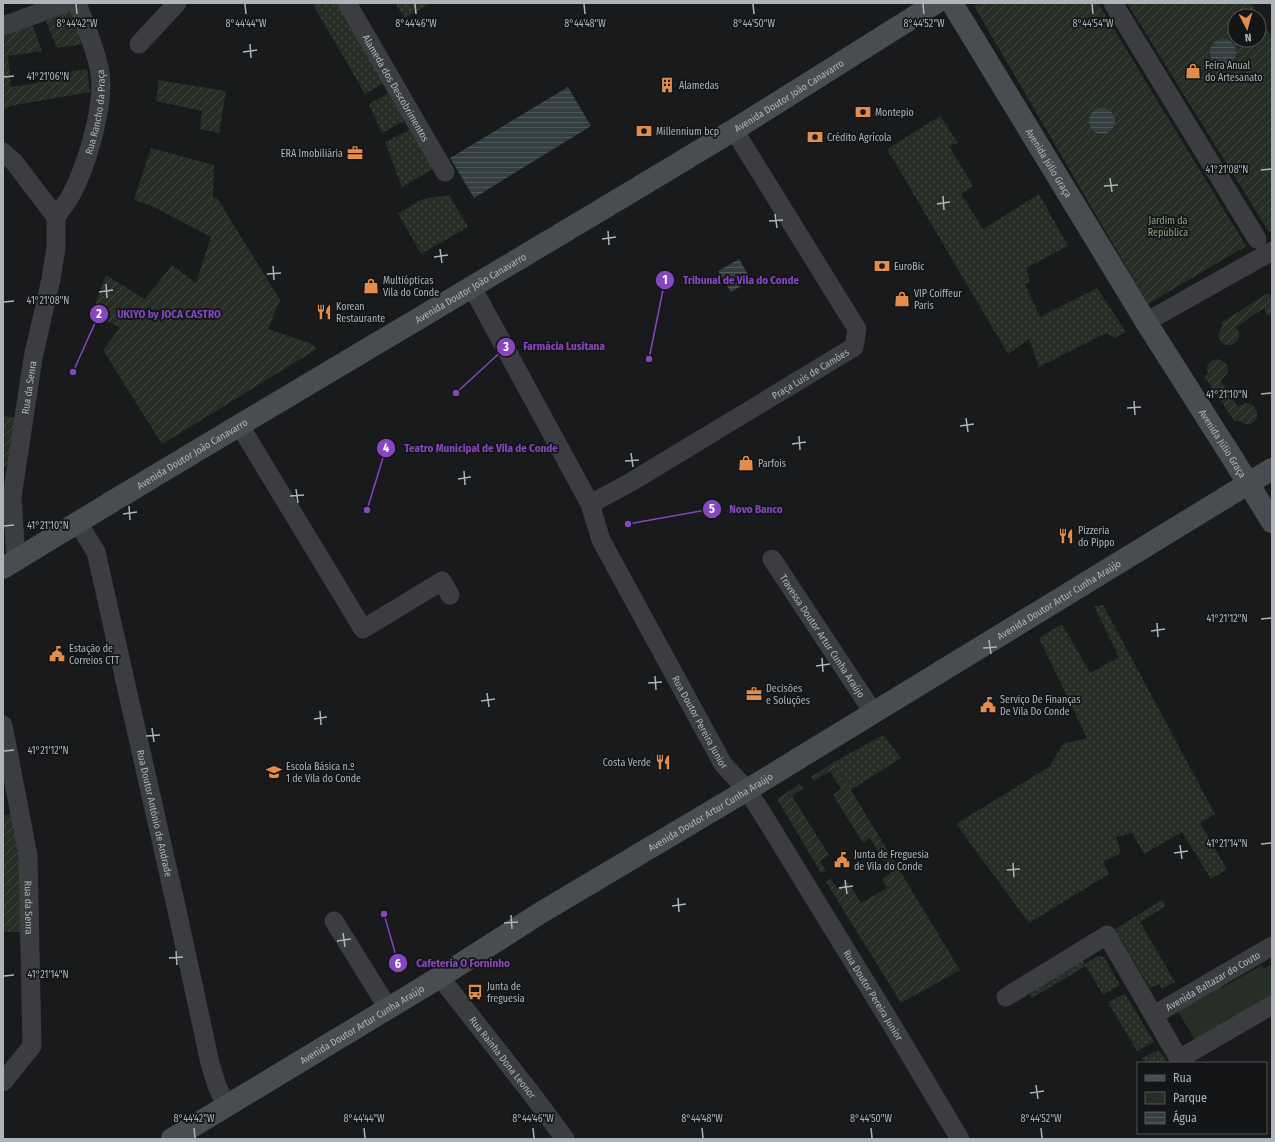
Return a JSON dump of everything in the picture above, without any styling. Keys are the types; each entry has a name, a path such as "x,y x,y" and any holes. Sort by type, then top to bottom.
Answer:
{"street":[{"path":"3,26 66,3"},
{"name":"Rua Rancho da Praça","path":"56,217 70,198 79,179 95,127 100,96 100,74 95,51 77,3"},
{"path":"139,44 177,3"},
{"name":"Alameda dos Descobrimentos","path":"347,3 444,172"},
{"name":"Avenida Doutor João Canavarro","path":"10,564 120,496 240,426 734,130 936,3"},
{"name":"Avenida Júlio Graça","path":"952,3 1146,322 1248,483"},
{"path":"1112,3 1257,239"},
{"name":"Praça Luís de Camões","path":"590,504 644,474 854,347 857,329 734,130"},
{"path":"3,152 14,162 56,217"},
{"name":"Rua da Senra","path":"10,564 12,497 33,358 51,279 56,248 56,217"},
{"path":"1146,322 1272,251"},
{"name":"Rua Doutor Pereira Junior","path":"472,287 590,504 601,540 723,764 746,790 892,1025 960,1139"},
{"path":"240,426 363,630 442,581 450,595"},
{"name":"Avenida Doutor Artur Cunha Araújo","path":"172,1139 440,977 542,912 746,790 1272,469"},
{"path":"1248,483 1272,522"},
{"name":"Rua Doutor António de Andrade","path":"78,523 96,552 126,691 177,908 210,1063 217,1086 226,1107"},
{"name":"Travessa Doutor Artur Cunha Araújo","path":"772,559 873,712"},
{"name":"Rua da Senra","path":"3,725 28,856 32,1046 3,1082"},
{"path":"334,921 388,1008"},
{"path":"1006,997 1107,935 1178,1058 1272,1005"},
{"name":"Avenida Baltazar do Couto","path":"1154,1016 1272,946"},
{"name":"Rua Rainha Dona Leonor","path":"440,977 565,1139"}],"green space":[{"path":"312,3 338,3 384,83 365,94"},
{"path":"395,3 431,3 405,18"},
{"name":"Jardim da República","path":"979,3 1098,3 1246,246 1148,304 974,6"},
{"path":"1127,3 1251,3 1254,8 1227,8 1227,48 1267,48 1267,29 1272,37 1272,230 1269,232"},
{"path":"70,10 83,44 57,48 45,19"},
{"path":"32,24 42,51 8,56 11,87 38,83 38,77 87,69 90,92 10,106 3,111 3,35"},
{"path":"159,80 226,91 219,133 200,129 202,111 156,101"},
{"path":"391,92 408,119 382,133 369,104"},
{"path":"940,116 958,143 949,146 973,186 961,194 983,229 1039,194 1068,246 1026,268 1030,282 1025,284 1040,317 1097,288 1126,332 1115,338 1106,333 1039,367 1029,339 1008,354 887,149"},
{"path":"413,128 436,167 402,187 385,142"},
{"path":"151,148 214,165 213,197 217,198 280,300 268,329 312,344 317,349 162,444 103,350 120,328 92,313 106,275 145,299 172,265 196,283 211,237 150,205 134,200"},
{"path":"449,195 468,227 421,254 398,213 423,199"},
{"path":"1268,293 1272,297 1272,317 1266,313 1264,308 1236,327 1239,332 1239,336 1234,343 1225,345 1222,343 1219,338 1223,326 1221,323"},
{"path":"1216,359 1221,360 1227,365 1227,374 1220,380 1238,407 1248,403 1255,408 1257,417 1255,421 1250,424 1244,424 1238,420 1235,422 1204,376 1208,374 1208,364"},
{"path":"3,416 17,418 10,467 3,466"},
{"path":"1103,605 1215,814 1200,823 1227,869 1211,879 1182,832 1144,854 1132,833 1116,837 1121,853 1103,862 1109,874 1029,923 956,824 1049,767 1063,744 1087,738 1039,638 1062,624 1090,673 1119,657 1094,606"},
{"path":"883,735 901,758 851,790 834,762"},
{"path":"834,762 960,970 901,1003 826,882 831,879 837,888 848,882 861,903 887,888 882,879 891,873 870,838 863,843 833,795 841,789 830,771 814,781 811,777"},
{"path":"800,784 803,788 792,796 829,855 820,861 826,871 821,873 777,799"},
{"path":"16,813 19,848 22,932 3,932 3,816"},
{"path":"1162,900 1166,906 1140,922 1175,982 1162,989 1159,984 1150,988 1115,929"},
{"path":"1098,956 1104,957 1120,985 1103,995 1086,966 1032,998 1027,990 1080,957 1085,964"},
{"path":"1272,964 1272,995 1195,1040 1177,1010 1220,985 1222,988 1262,965 1264,969"},
{"path":"1125,994 1154,1042 1137,1051 1108,1002"},
{"path":"1159,1050 1166,1060 1165,1062 1144,1062 1142,1058"}],"water":[{"path":"1223,39 1227,40 1227,48 1235,48 1236,52 1233,62 1223,65 1213,62 1210,52 1213,42"},
{"path":"568,87 591,126 474,198 450,158"},
{"path":"1102,108 1112,111 1115,121 1112,131 1102,134 1092,131 1089,121 1092,111"},
{"path":"739,259 751,280 731,292 718,271"}],"place":[{"name":"Feira Anual do Artesanato","path":"1193,71"},
{"name":"Alamedas","path":"667,85"},
{"name":"Montepio","path":"863,112"},
{"name":"Millennium bcp","path":"644,131"},
{"name":"Crédito Agrícola","path":"815,137"},
{"name":"ERA Imobiliária","path":"355,153"},
{"name":"EuroBic","path":"882,266"},
{"name":"Multiópticas Vila do Conde","path":"371,286"},
{"name":"VIP Coiffeur Paris","path":"902,299"},
{"name":"Korean Restaurante","path":"324,312"},
{"name":"Tribunal de Vila do Conde","path":"649,359"},
{"name":"UKIYO by JOCA CASTRO","path":"73,372"},
{"name":"Farmácia Lusitana","path":"456,393"},
{"name":"Parfois","path":"746,463"},
{"name":"Teatro Municipal de Vila de Conde","path":"367,510"},
{"name":"Novo Banco","path":"628,524"},
{"name":"Pizzeria do Pippo","path":"1066,536"},
{"name":"Estação de Correios CTT","path":"57,654"},
{"name":"Decisões e Soluções","path":"754,694"},
{"name":"Serviço De Finanças De Vila Do Conde","path":"988,705"},
{"name":"Costa Verde","path":"663,762"},
{"name":"Escola Básica n.º 1 de Vila do Conde","path":"274,772"},
{"name":"Junta de Freguesia de Vila do Conde","path":"842,860"},
{"name":"Cafeteria O Forninho","path":"384,914"},
{"name":"Junta de freguesia","path":"475,992"}]}
